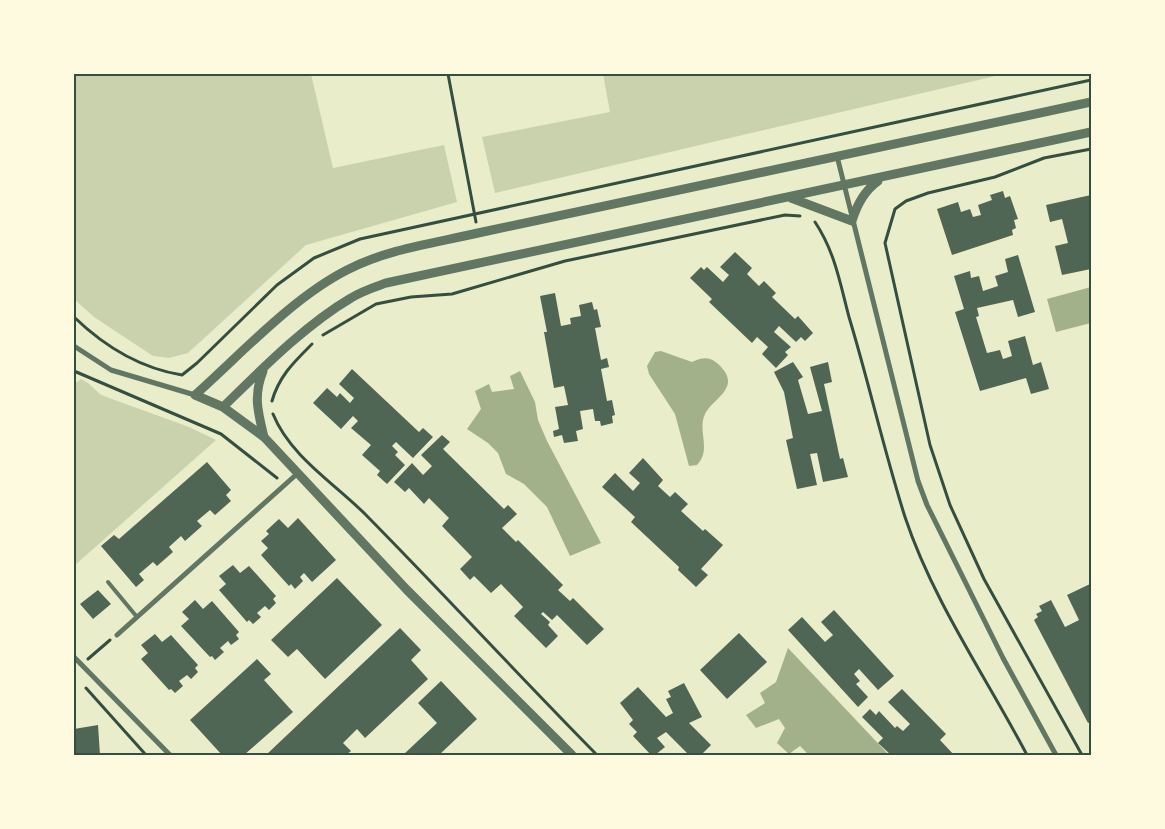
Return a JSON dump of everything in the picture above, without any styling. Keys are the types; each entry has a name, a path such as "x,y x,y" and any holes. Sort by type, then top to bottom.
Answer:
{"street":[{"path":"195,395 297,304 347,269 384,256 478,233 1091,102"},
{"path":"223,407 265,366 321,319 352,297 386,282 1091,132"},
{"path":"837,156 918,481 927,504 1003,658 1056,755"},
{"path":"852,221 857,205 870,187 882,178"},
{"path":"789,197 852,221"},
{"path":"74,346 111,370 195,395 223,407 264,437 407,590 572,755"},
{"path":"264,437 257,404 256,387 265,366"},
{"path":"117,635 298,473"},
{"path":"74,656 170,755"}],"lane":[{"path":"108,582 137,617"}],"path":[{"path":"448,74 478,233"},
{"path":"1082,755 984,579 950,505 930,445 885,243 895,208 906,201 928,193 995,177 1044,158 1091,149"},
{"path":"597,755 363,512 315,468 280,431 270,406 276,387 287,369 318,338 376,304 452,294 565,261 785,215 802,216"},
{"path":"808,219 815,221"},
{"path":"74,317 108,346 162,372 182,375 181,380"},
{"path":"74,370 220,434 285,485"},
{"path":"81,664 117,635"},
{"path":"80,681 146,755"}],"shaded area":[{"path":"74,74 311,74 333,168 444,145 457,202 306,245 188,353 169,358 153,356 94,317 74,299"},
{"path":"603,74 1004,74 495,193 482,137 610,112"},
{"path":"1091,287 1091,323 1056,332 1047,299"},
{"path":"661,351 692,362 701,359 711,359 725,371 728,379 724,391 705,414 702,427 704,447 701,459 697,465 689,466 675,414 649,374 647,366 655,352"},
{"path":"520,371 535,402 538,420 547,441 601,543 570,556 547,507 524,484 506,474 498,453 488,443 467,429 481,409 475,391 489,384 492,392 514,389 510,376"},
{"path":"81,379 101,395 189,427 216,440 74,566 74,384"},
{"path":"788,648 889,755 809,755 800,746 789,754 777,743 785,728 779,719 756,728 746,715 765,703 760,693 776,682"}],"building":[{"path":"1003,191 1005,198 1010,196 1018,219 1014,220 1016,228 1012,230 1013,235 952,255 937,209 958,202 961,212 970,209 973,217 981,215 978,205 992,200 990,195"},
{"path":"1091,195 1091,269 1062,275 1055,246 1068,243 1062,219 1050,222 1046,205"},
{"path":"735,252 752,268 747,274 759,286 764,281 776,293 772,297 795,319 798,316 813,333 805,341 801,337 796,342 779,326 774,332 791,347 785,352 788,355 776,368 762,354 768,347 757,337 752,343 709,302 712,299 690,278 701,267 704,270 707,267 723,282 729,275 720,267"},
{"path":"1018,255 1035,312 1018,317 1013,300 977,308 979,316 976,317 987,353 1000,350 1003,359 1012,356 1008,341 1025,336 1033,365 1041,362 1049,389 1031,394 1026,378 980,391 955,312 964,309 954,276 970,271 971,278 979,276 983,291 998,286 995,276 1008,272 1005,259"},
{"path":"555,293 561,326 571,324 570,318 581,316 579,305 592,302 594,310 597,309 601,327 595,328 601,360 607,358 609,367 601,369 607,401 612,400 615,415 612,416 613,423 601,426 600,421 595,421 593,409 580,411 583,429 576,431 578,441 564,443 562,435 554,437 553,431 559,429 555,407 568,405 564,386 554,388 544,332 547,332 540,296"},
{"path":"793,362 803,377 798,380 808,414 822,411 810,367 828,362 832,382 824,384 840,459 843,458 848,477 823,482 817,453 810,454 817,485 797,489 786,440 793,438 784,392 774,372"},
{"path":"352,369 419,432 423,428 433,437 413,458 396,442 392,446 398,452 395,455 405,465 387,484 377,475 380,471 362,455 371,445 351,428 358,421 353,416 341,429 313,403 327,388 337,397 340,393 350,403 354,398 339,384"},
{"path":"442,435 450,442 443,449 504,509 508,505 517,514 502,528 516,542 518,540 563,585 558,590 570,601 573,598 604,629 587,645 557,615 552,620 543,612 541,614 550,622 548,625 558,636 546,648 514,616 523,607 501,584 491,593 474,576 470,580 460,569 472,557 442,526 449,518 429,498 424,504 409,488 405,492 394,482 412,463 423,475 432,466 421,455"},
{"path":"643,458 663,480 658,486 670,497 675,492 688,504 681,511 703,531 705,529 723,545 701,569 708,575 696,587 678,570 679,567 631,522 635,517 602,487 615,473 633,491 640,483 629,473"},
{"path":"207,462 231,490 226,495 231,501 215,515 210,510 197,521 202,526 185,541 181,536 169,547 173,552 157,566 153,562 139,574 144,580 136,587 101,546 114,535 119,539"},
{"path":"298,518 336,560 312,582 304,573 300,577 303,581 295,589 291,584 289,586 261,555 268,548 261,541 269,534 266,531 279,519 288,528"},
{"path":"233,565 240,573 249,566 276,596 273,599 276,603 269,610 265,606 257,613 261,617 253,624 249,620 247,622 219,590 226,584 219,576"},
{"path":"337,578 382,625 325,679 297,649 288,657 271,640"},
{"path":"1090,584 1091,722 1088,723 1034,620 1038,617 1036,614 1042,611 1039,606 1051,600 1065,627 1079,620 1067,595"},
{"path":"98,590 111,604 93,619 80,604"},
{"path":"195,600 203,609 212,601 239,632 236,635 239,639 231,645 228,641 220,648 224,652 215,660 181,626 189,619 182,612"},
{"path":"834,610 894,676 878,690 859,669 854,674 860,681 856,684 868,697 858,707 788,630 802,617 825,642 833,635 821,622"},
{"path":"400,628 421,650 411,660 428,679 365,738 357,729 343,743 351,751 346,755 266,755"},
{"path":"739,633 767,662 727,699 700,670"},
{"path":"155,634 162,642 171,635 198,665 195,668 198,672 191,679 187,675 179,681 183,686 175,693 171,689 169,690 141,659 148,653 141,645"},
{"path":"257,659 271,674 264,680 293,712 244,755 222,755 190,720"},
{"path":"441,681 477,719 439,755 403,755 437,723 418,703"},
{"path":"684,683 702,717 689,723 711,745 701,755 689,755 666,732 657,738 665,747 655,755 651,755 633,736 637,732 629,724 633,720 620,703 638,687 666,717 673,713 666,699 671,697 668,691"},
{"path":"902,689 946,734 940,740 954,755 891,755 878,743 883,738 862,717 870,709 876,715 879,711 895,728 897,726 903,731 910,724 888,702"},
{"path":"98,725 100,755 74,755 74,729"}]}
